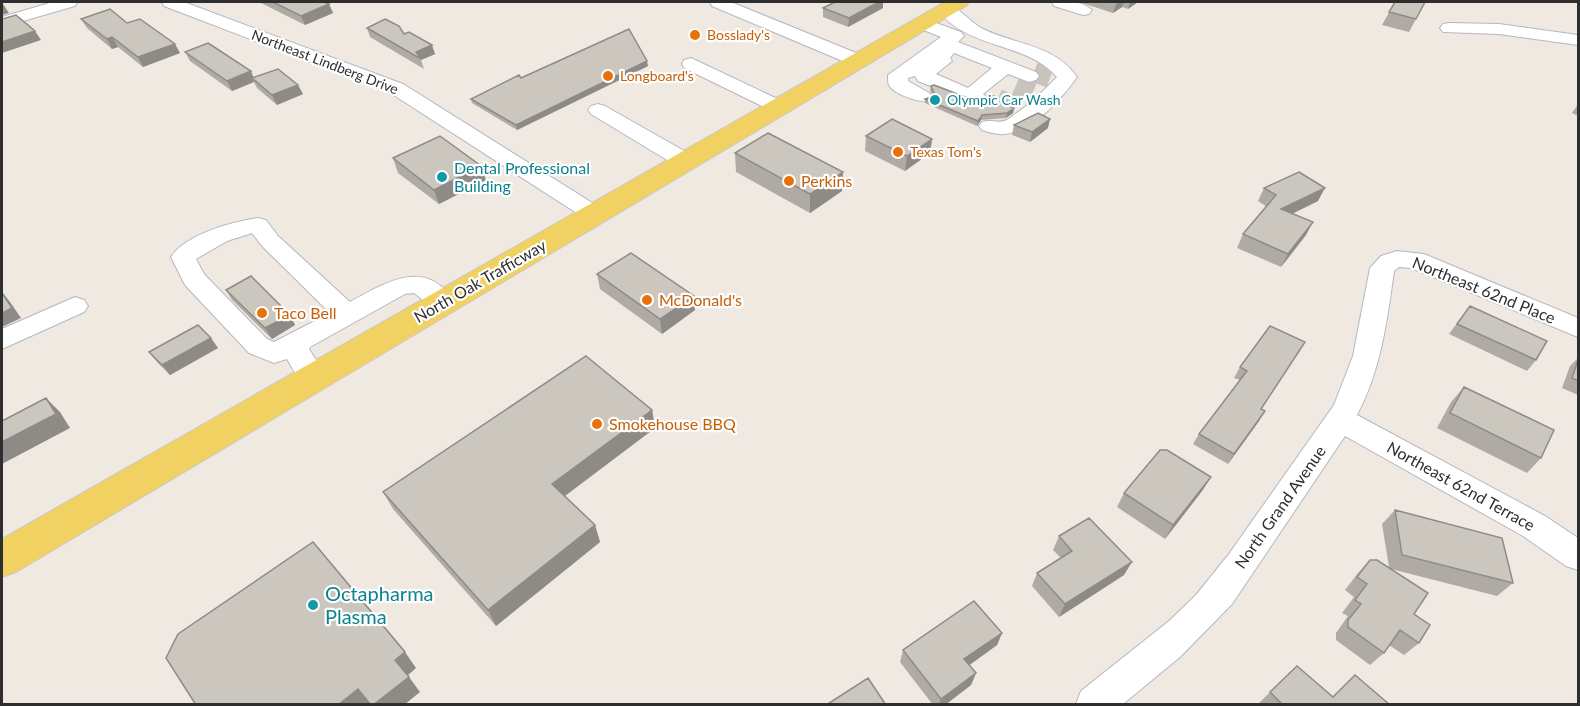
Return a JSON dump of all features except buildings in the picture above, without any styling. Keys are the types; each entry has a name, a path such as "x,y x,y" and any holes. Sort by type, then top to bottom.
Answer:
{"main road":[{"name":"North Oak Trafficway","path":"2,559 860,61 945,27"}],"street":[{"path":"2,22 69,2"},
{"name":"Northeast Lindberg Drive","path":"170,2 396,88 594,214"},
{"path":"718,2 860,61"},
{"path":"1060,2 1083,10"},
{"path":"922,98 902,88 898,84 898,75 919,70 945,27 961,24 978,33 1046,59 1067,77 1031,93 1004,128 989,126"},
{"path":"945,27 978,33"},
{"path":"945,27 949,57 925,73 925,77 989,81 1031,93"},
{"path":"945,27 989,81 1031,93"},
{"path":"1449,28 1499,29 1578,40"},
{"path":"691,64 779,107"},
{"path":"598,110 685,161"},
{"path":"348,315 270,241 258,225 239,228 197,246 183,257 194,279 258,346 274,353 348,315 396,288 411,283 419,283 442,303"},
{"name":"Northeast 62nd Place","path":"1388,262 1400,259 1415,260 1578,328"},
{"name":"North Grand Avenue","path":"1094,705 1145,666 1208,606 1242,564 1274,514 1341,420 1358,384 1369,348 1382,268 1388,262"},
{"path":"2,340 75,306"},
{"path":"299,341 295,350 314,378"},
{"name":"Northeast 62nd Terrace","path":"1341,420 1534,526 1578,556"}],"tunnel":[{"path":"1034,72 1050,78"},
{"path":"1016,85 1033,92"},
{"path":"998,99 1015,106"}],"place":[{"name":"Bosslady's","path":"695,35"},
{"name":"Longboard's","path":"608,76"},
{"name":"Olympic Car Wash","path":"935,100"},
{"name":"Texas Tom's","path":"898,152"},
{"name":"Dental Professional Building","path":"442,177"},
{"name":"Perkins","path":"789,181"},
{"name":"McDonald's","path":"647,300"},
{"name":"Taco Bell","path":"262,313"},
{"name":"Smokehouse BBQ","path":"597,424"},
{"name":"Octapharma Plasma","path":"313,605"}]}
